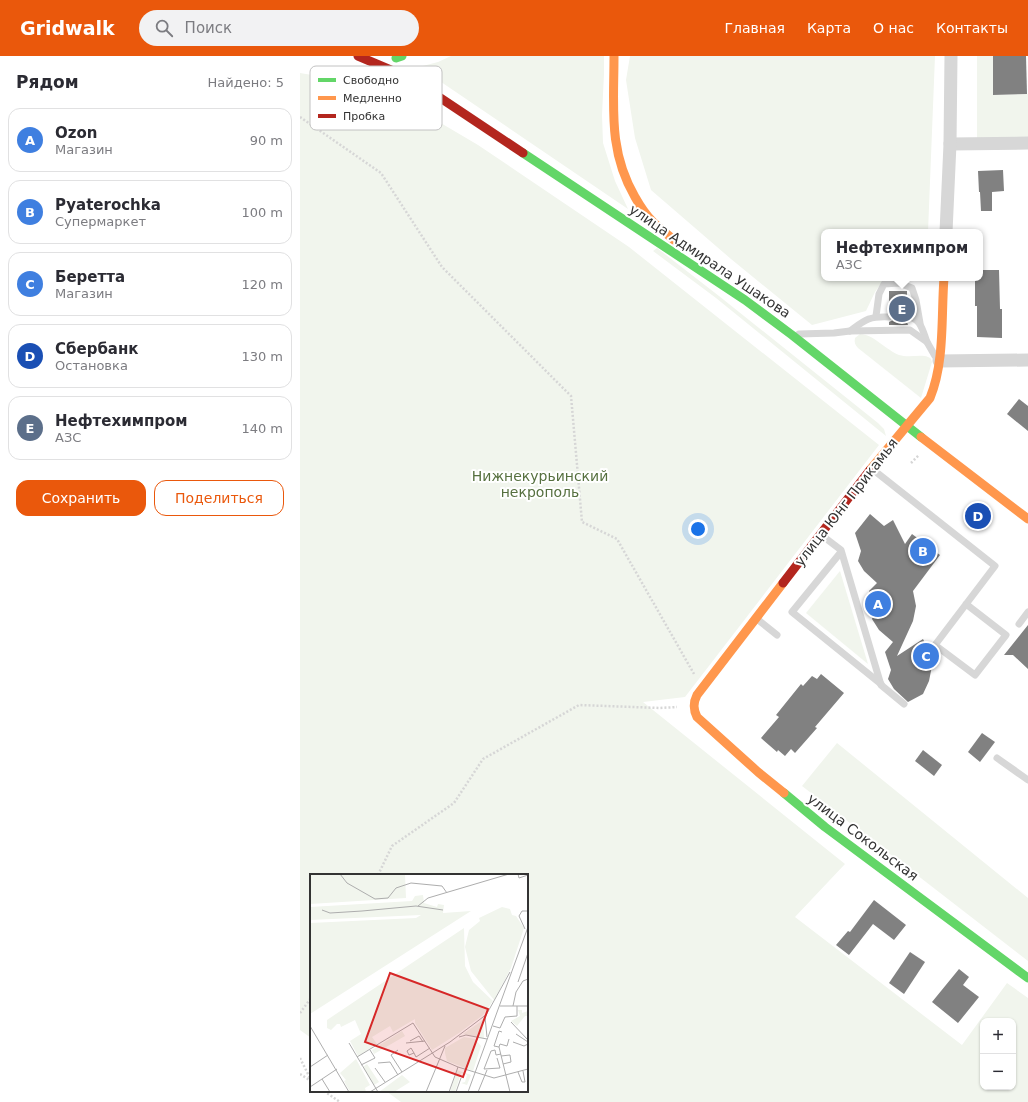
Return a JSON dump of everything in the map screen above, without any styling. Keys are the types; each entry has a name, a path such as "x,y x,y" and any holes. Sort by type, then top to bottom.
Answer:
{"main road":[{"name":"улица Адмирала Ушакова","path":"358,56 381,66"},
{"path":"367,56 394,57"},
{"path":"614,56 614,130 618,155 626,178 638,201 653,222 745,300"},
{"name":"улица Адмирала Ушакова","path":"442,99 745,300 792,334 906,425 1028,519"},
{"name":"улица Юнг Прикамья","path":"694,706 695,698 702,688 871,468 930,398 934,390 939,361 944,281"},
{"name":"улица Сокольская","path":"694,706 697,717 758,772 806,812 1028,978"}],"street":[{"path":"946,229 952,56"},
{"path":"950,144 1028,144"},
{"path":"939,361 1028,360"}],"lane":[{"path":"876,316 879,294 884,284 899,283 912,288 916,300 920,323 927,342 939,361"},
{"path":"850,331 876,316 889,317"},
{"path":"907,317 912,317 920,323"},
{"path":"792,334 910,330 927,342"},
{"path":"871,468 995,566 966,604 935,645 975,675 1006,635 966,604"},
{"path":"820,534 841,550 881,685"},
{"path":"841,552 792,612 904,704"},
{"path":"1019,624 1028,612"},
{"path":"756,618 777,635"},
{"path":"998,758 1028,780"}],"path":[{"path":"300,117 310,124"},
{"path":"319,130 381,173 442,267 571,396 582,522 617,539 702,688"},
{"path":"911,463 922,452"},
{"path":"378,874 392,846 454,803 482,759 579,705 660,708 694,706"},
{"path":"300,1014 310,999"},
{"path":"300,1058 310,1079"},
{"path":"300,1074 310,1080"},
{"path":"325,1092 340,1102"}],"green space":[{"path":"451,56 604,56 602,115 603,143 615,181 628,209 442,83 442,66 423,66 438,62"},
{"path":"630,56 935,56 928,229 821,229 821,281 883,281 875,292 866,311 812,325 731,259 651,190 635,138 626,80"},
{"path":"977,56 993,56 993,95 1028,94 1028,137 977,138"},
{"name":"Нижнекурьинский некрополь","path":"300,73 310,75 310,130 442,130 442,124 478,145 629,247 879,445 685,697 643,702 845,864 795,917 962,1045 980,1020 980,1090 1016,1090 1016,1018 982,1018 1007,983 1028,998 1028,1102 401,1102 387,1092 528,1092 528,874 310,874 310,1037 300,1030"},
{"path":"657,248 878,423 884,429 886,436 716,298 653,251"},
{"path":"860,334 875,339 889,350 899,355 925,356 930,358 932,362 921,398 856,346 855,338"},
{"path":"840,571 868,664 806,613"},
{"path":"837,743 1028,898 1028,961 802,786"}],"building":[{"path":"993,56 1026,56 1027,94 993,95"},
{"path":"1003,170 1004,191 992,192 992,211 981,211 978,171"},
{"path":"983,270 999,270 1000,309 1002,309 1002,338 977,337 977,306 975,306 975,281 983,281"},
{"path":"889,291 907,291 907,312 903,314 902,317 908,325 889,325 889,322 893,320 894,317 892,313 889,312"},
{"path":"1019,399 1028,406 1028,431 1007,414"},
{"path":"870,514 884,526 893,520 905,544 912,534 940,555 913,591 916,606 913,621 897,656 923,639 929,651 932,666 929,681 923,694 908,702 894,689 888,679 891,670 885,652 893,642 879,630 872,619 875,609 869,591 877,583 864,571 858,561 861,551 855,533"},
{"path":"1028,625 1028,669 1013,655 1004,655"},
{"path":"821,674 844,693 815,727 817,728 795,753 791,749 785,756 778,750 777,752 761,738 779,717 776,715 801,684 803,686 812,676 817,679"},
{"path":"982,733 995,742 980,762 968,752"},
{"path":"923,750 942,765 934,776 915,761"},
{"path":"874,900 906,925 894,940 873,924 849,955 836,945 848,931 850,932"},
{"path":"910,952 925,962 904,994 889,983"},
{"path":"959,969 969,977 963,985 979,997 958,1023 932,1002"}],"traffic: fast":[{"path":"396,58 402,56"},
{"path":"523,153 745,300 792,335 921,437"},
{"path":"784,793 825,827 1028,978"}],"traffic: slow":[{"path":"614,56 614,128 620,163 626,180 643,210 653,222 674,240"},
{"path":"870,470 930,398 935,384 942,339 944,281"},
{"path":"921,437 1028,519"},
{"path":"783,583 697,695 694,706 697,717 758,772 784,793"}],"traffic: jam":[{"path":"358,56 381,66"},
{"path":"442,99 523,153"},
{"path":"783,583 870,470"}],"place":[{"name":"Нефтехимпром","path":"902,309"},
{"name":"Сбербанк","path":"978,516"},
{"name":"Pyaterochka","path":"923,551"},
{"name":"Ozon","path":"878,604"},
{"name":"Беретта","path":"926,656"}]}
